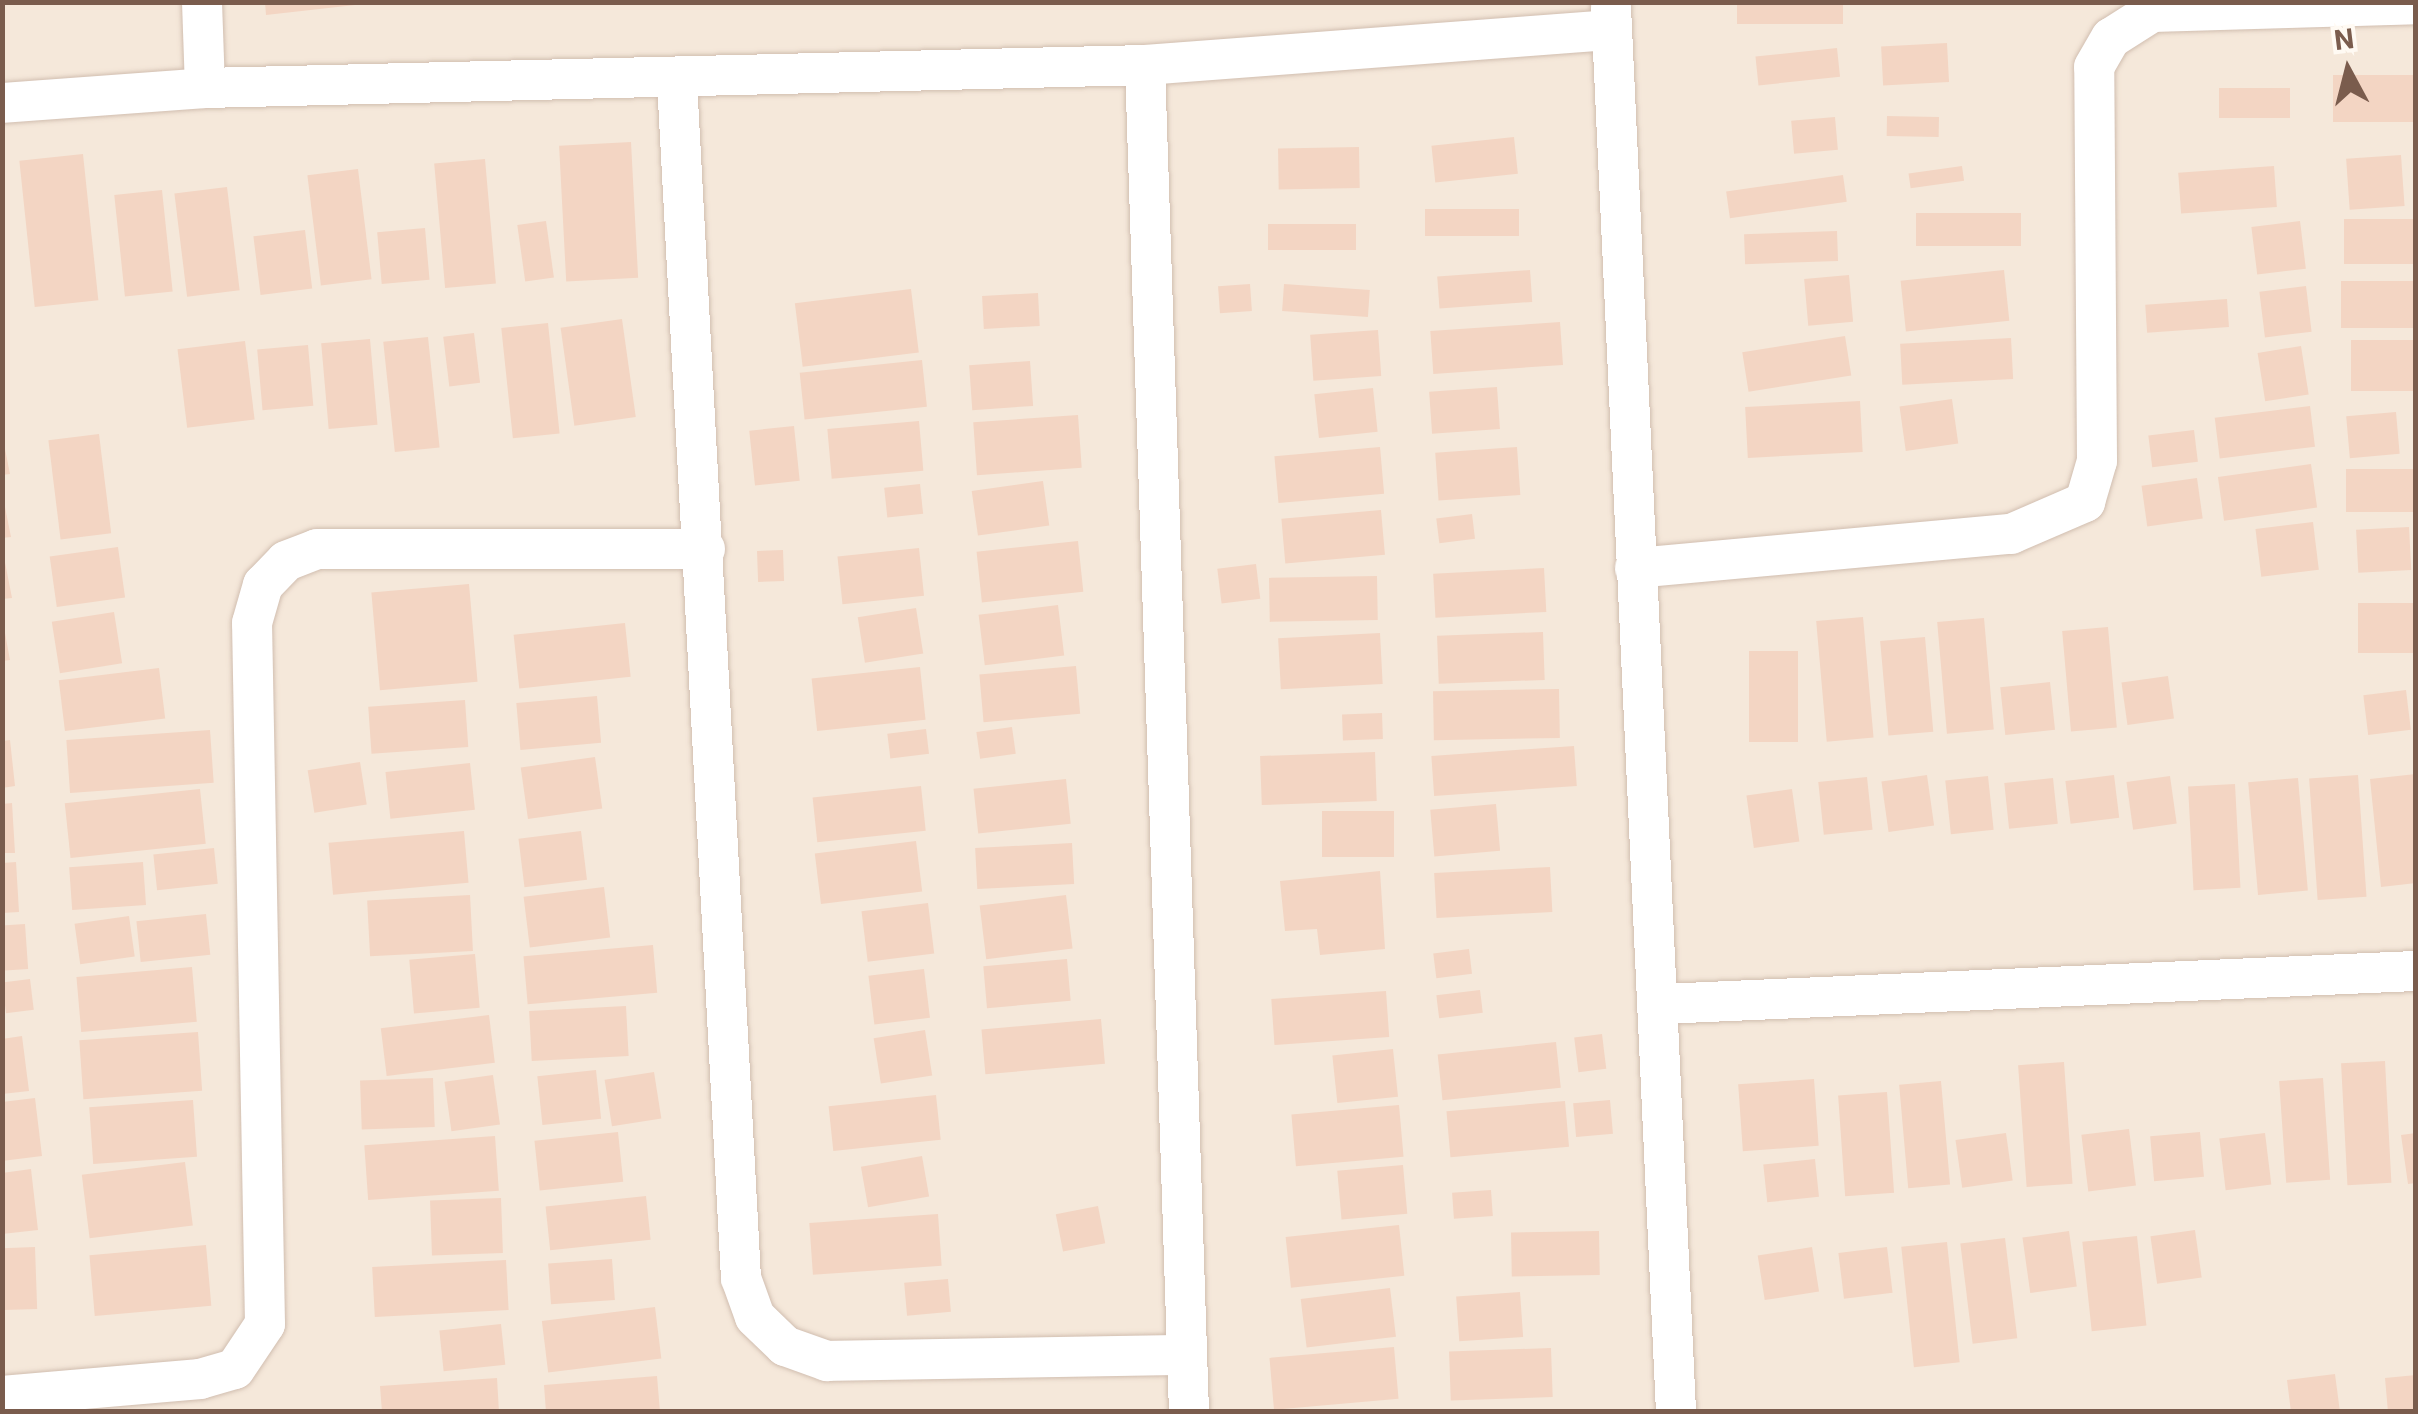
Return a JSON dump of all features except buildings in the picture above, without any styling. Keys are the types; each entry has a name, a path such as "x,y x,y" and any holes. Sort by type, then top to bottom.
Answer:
{"street":[{"path":"202,2 205,88"},
{"path":"1635,568 2011,534 2085,502 2097,461 2094,67 2111,38 2152,12 2416,4"},
{"path":"2,104 205,88 677,81 1145,65 1612,16 1635,568 1662,1004 1676,1412"},
{"path":"1145,65 1188,1412"},
{"path":"677,81 741,1278 755,1317 785,1346 827,1360 1186,1355"},
{"path":"2,1396 200,1379 235,1369 264,1324 252,623 263,585 286,562 318,549 705,549"},
{"path":"1662,1004 2416,971"}],"shaded area":[{"path":"3,3 2415,3 2415,1411 3,1411"}]}
